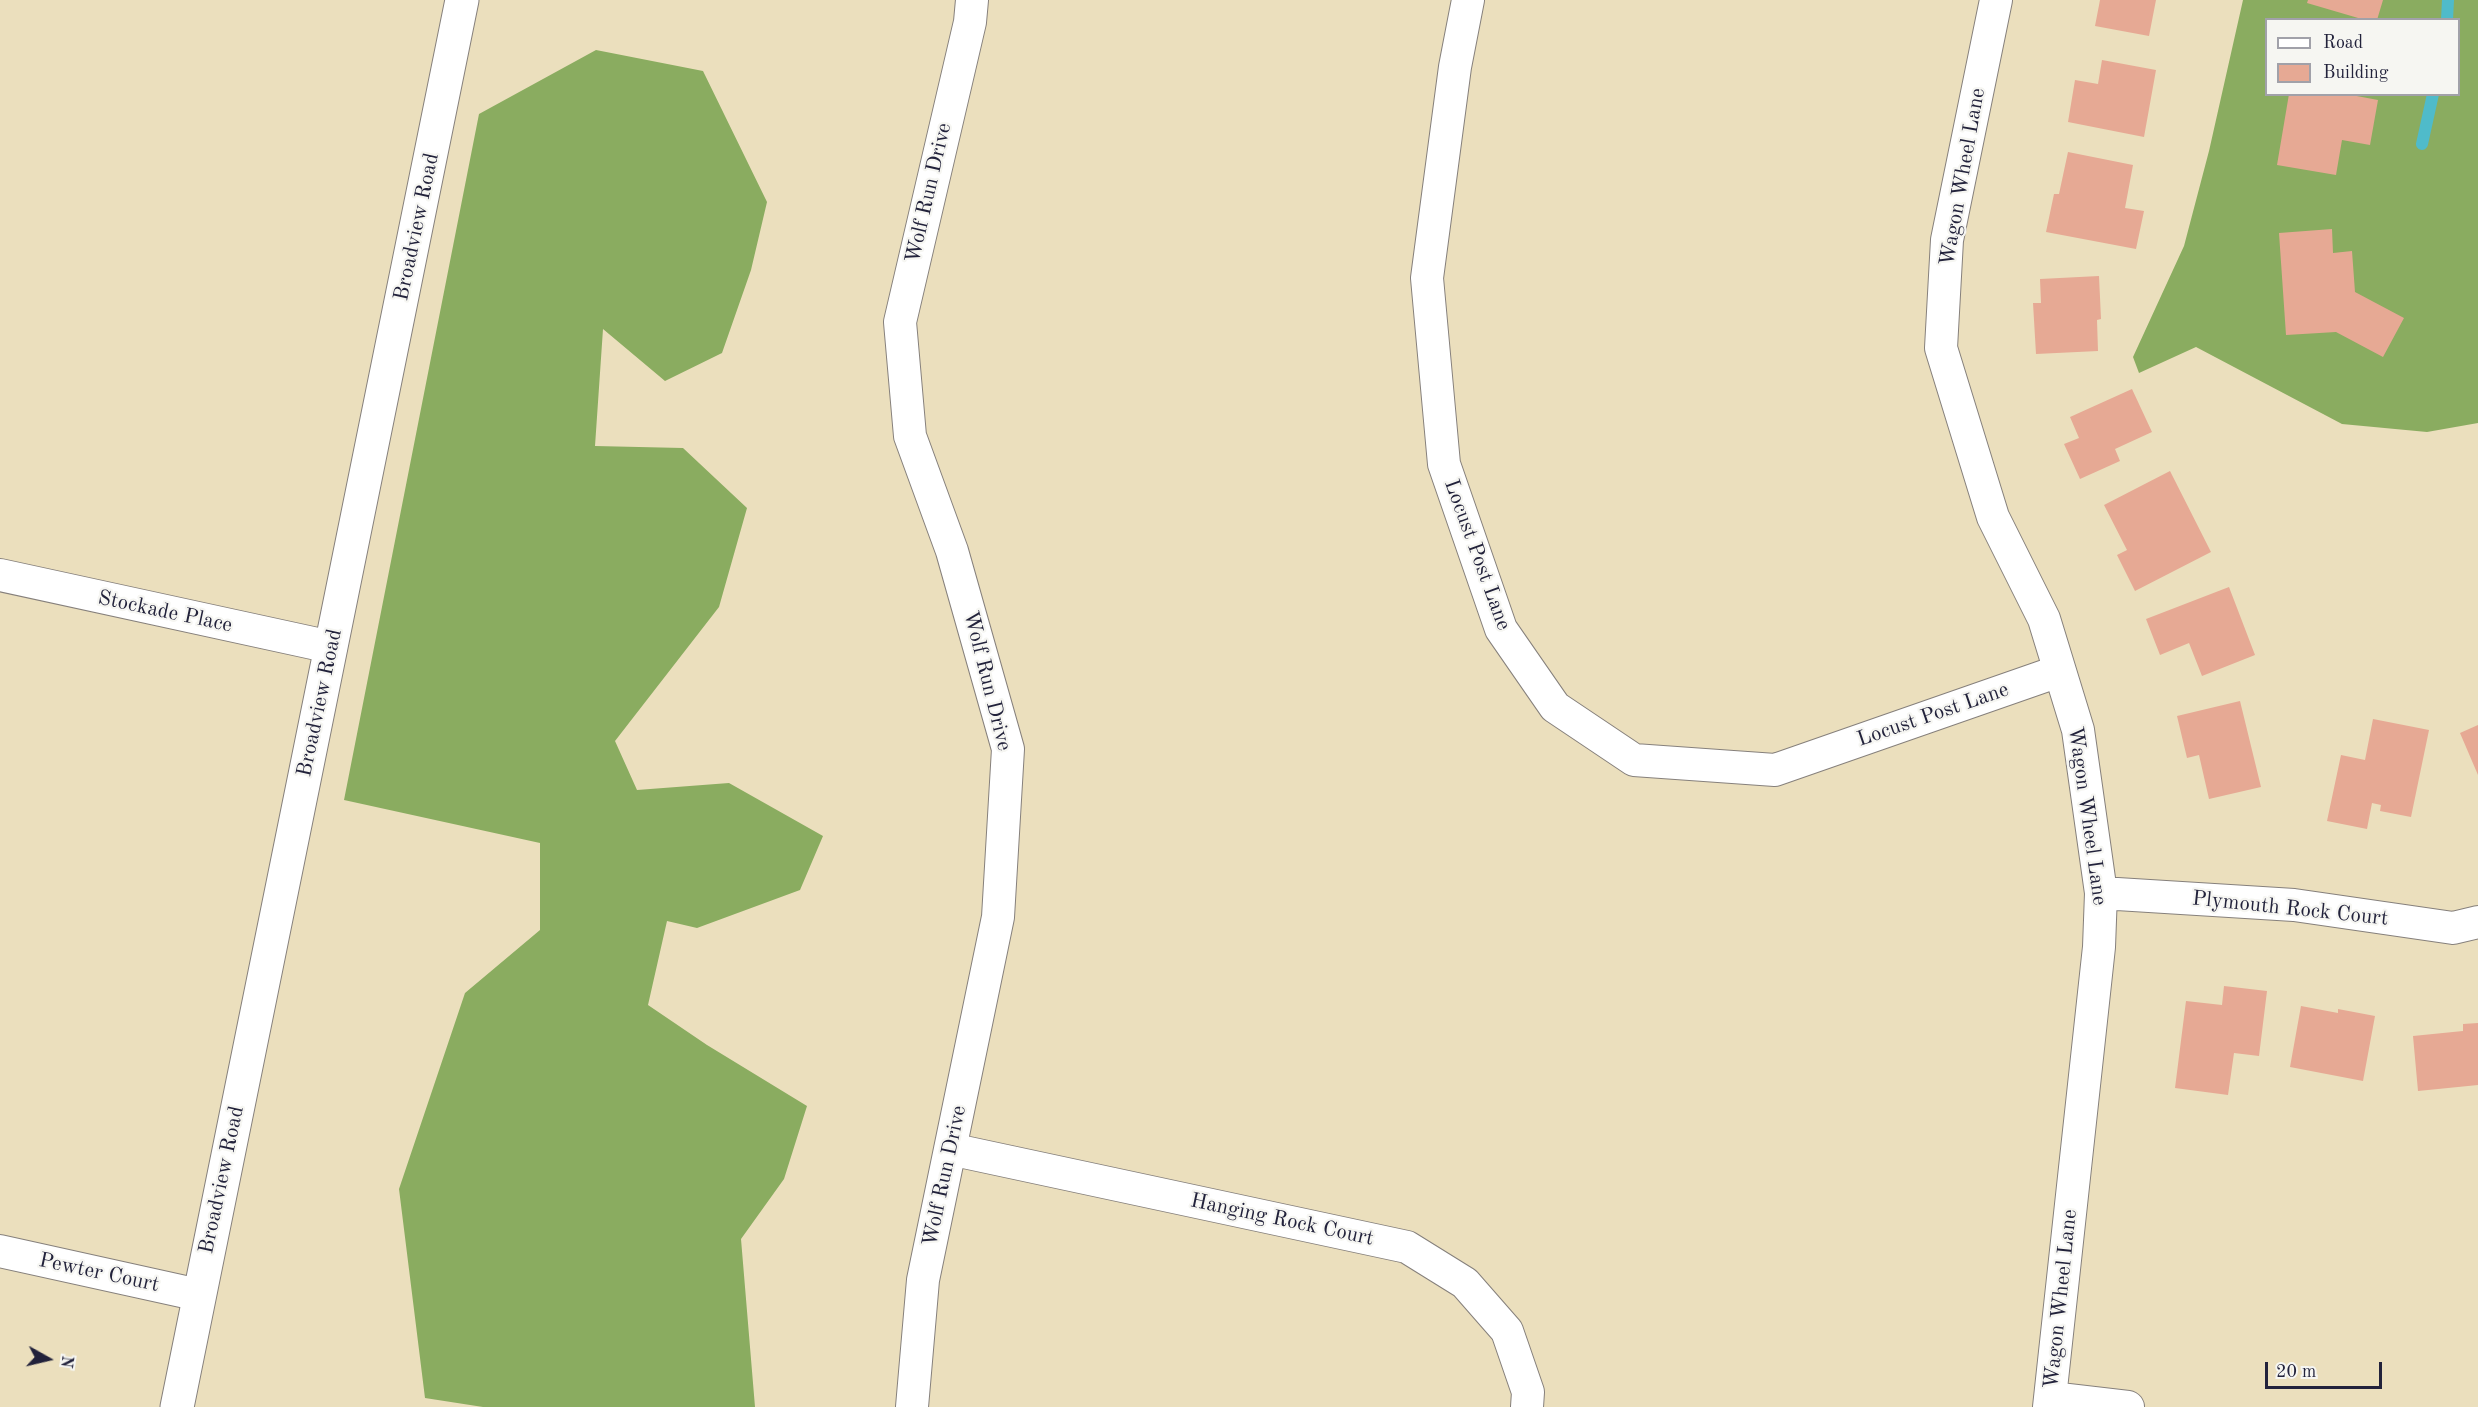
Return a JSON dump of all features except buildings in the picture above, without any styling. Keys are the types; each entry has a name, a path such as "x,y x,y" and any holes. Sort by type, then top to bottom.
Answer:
{"street":[{"name":"Broadview Road","path":"177,1407 462,0"},
{"name":"Wolf Run Drive","path":"912,1407 923,1280 998,917 1008,750 952,551 910,436 900,322 970,22 972,0"},
{"name":"Locust Post Lane","path":"1468,0 1455,67 1427,278 1444,464 1501,629 1555,707 1634,760 1775,770 2059,671"},
{"name":"Wagon Wheel Lane","path":"1996,0 1947,240 1941,348 1993,517 2044,619 2078,730 2102,893 2099,947 2050,1402"},
{"name":"Stockade Place","path":"0,575 331,647"},
{"name":"Plymouth Rock Court","path":"2102,893 2294,905 2453,928 2478,922"},
{"name":"Hanging Rock Court","path":"950,1149 1407,1247 1465,1283 1507,1331 1528,1392 1527,1407"},
{"name":"Pewter Court","path":"0,1251 199,1295"},
{"path":"2050,1402 2128,1407"}],"green space":[{"path":"2243,0 2478,0 2478,423 2427,432 2342,424 2196,347 2139,373 2133,357 2184,246 2209,151"},
{"path":"596,50 703,71 767,202 751,270 722,353 665,381 603,329 595,446 683,448 747,508 719,607 615,741 637,790 729,783 823,836 800,890 697,928 667,921 648,1005 707,1045 807,1106 784,1179 741,1239 755,1407 483,1407 425,1398 399,1189 465,993 540,930 540,843 344,800 479,114"}],"waterway":[{"path":"2447,18 2448,0"},
{"path":"2422,144 2433,96"}]}
